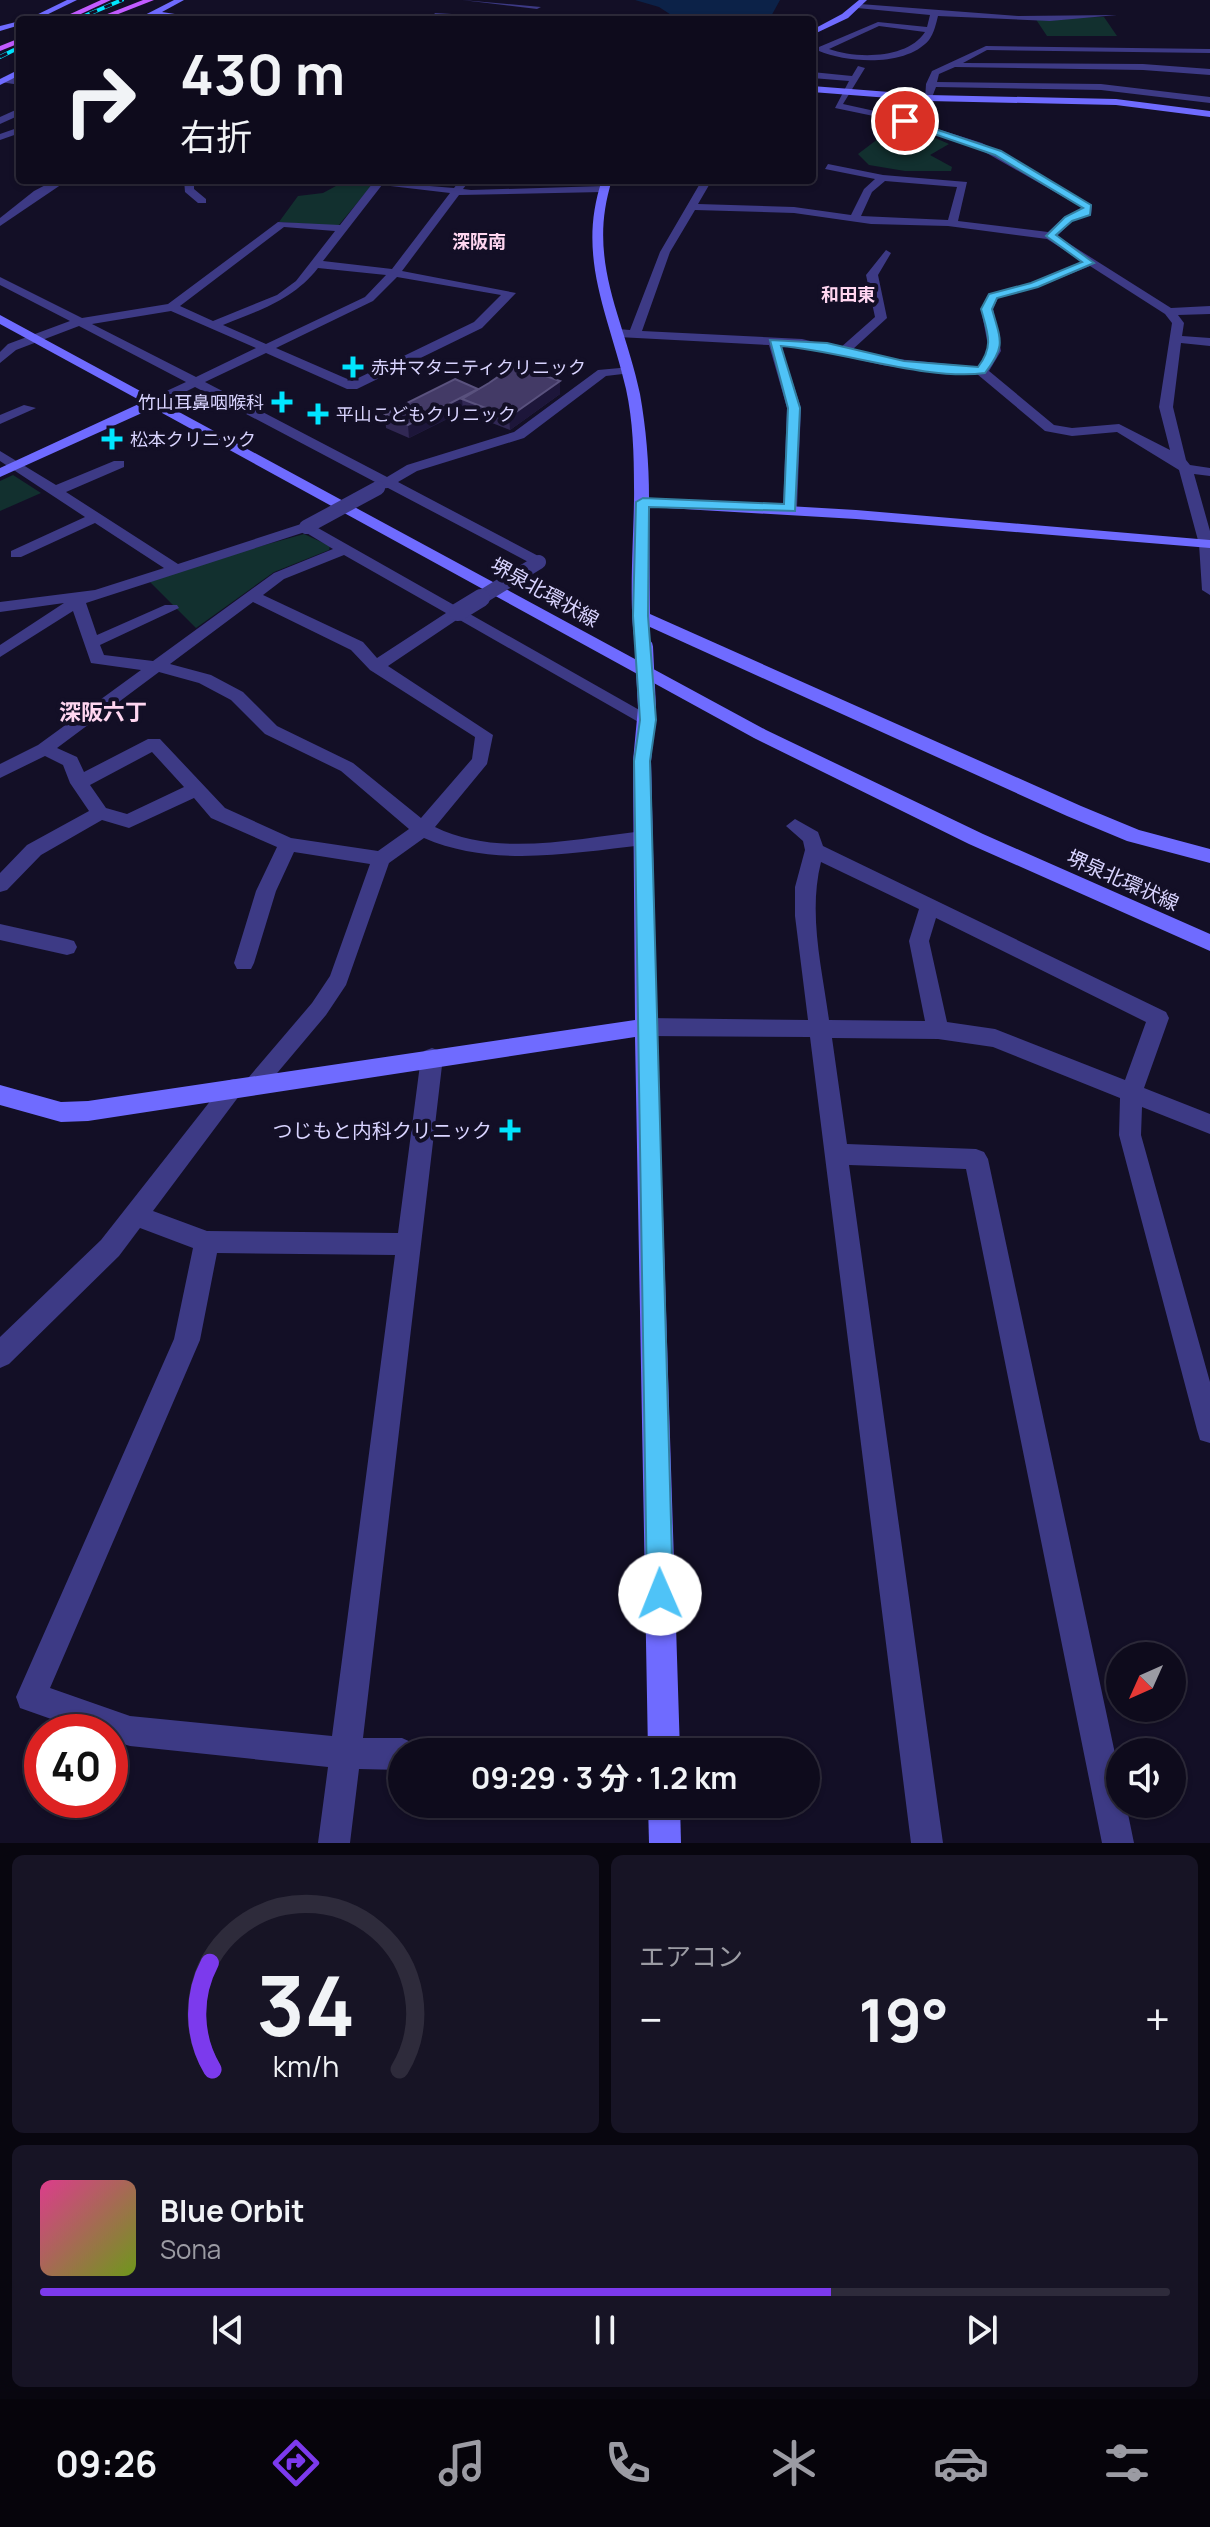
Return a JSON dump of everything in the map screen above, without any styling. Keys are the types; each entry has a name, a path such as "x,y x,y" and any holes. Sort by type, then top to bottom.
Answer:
{"main road":[{"path":"70,16 107,0"},
{"path":"104,16 142,0"},
{"path":"106,16 150,0"}],"street":[{"path":"39,16 73,0"},
{"path":"146,16 180,0"},
{"path":"466,0 537,7"},
{"path":"816,31 862,3 935,13 1087,18 1113,15"},
{"path":"152,13 176,16"},
{"path":"929,30 878,24 822,49 876,59 921,42 929,30 935,13"},
{"path":"928,98 935,73 986,48 1210,51"},
{"path":"1129,49 1143,67 1143,90"},
{"path":"951,65 1143,67 1210,72"},
{"path":"861,68 838,106 900,120 979,145 1088,207 1087,213 1068,219 1050,236"},
{"path":"816,75 856,79"},
{"path":"930,84 1143,90 1210,100"},
{"path":"816,89 928,98 1116,102 1210,114"},
{"path":"0,121 16,109"},
{"path":"828,167 883,178 963,184 952,224"},
{"path":"854,219 868,191 883,178"},
{"path":"0,223 38,193 55,184"},
{"path":"189,184 189,190 202,201"},
{"path":"216,324 281,297 316,264 378,184"},
{"path":"400,184 455,192 605,185 596,252 602,285 634,395 643,502 640,616 647,714 642,761 646,1027 664,1738"},
{"path":"0,473 369,299 395,273 462,184"},
{"path":"636,331 653,276 704,184"},
{"path":"689,207 794,210 854,219 952,224 1050,236 1169,312 1178,323 1166,407 1208,544 1210,590"},
{"path":"0,359 12,347 80,322 172,307 282,224 341,228"},
{"path":"844,351 881,318 872,275 886,253"},
{"path":"981,371 995,353 996,341 987,309 993,296 1034,285 1089,263"},
{"path":"172,307 352,386 478,325 510,293 395,273 316,264"},
{"path":"0,280 384,485 539,562 376,666"},
{"path":"1169,312 1210,310"},
{"name":"堺泉北環状線","path":"0,319 760,734 976,839 1210,943"},
{"path":"618,333 636,331 774,342 844,351 909,365 981,371 1050,428 1072,432 1119,428 1183,465 1210,472"},
{"path":"1177,339 1210,342"},
{"path":"774,342 794,408 790,508"},
{"path":"0,652 77,601 306,527 412,468 519,435 602,373 627,370"},
{"path":"0,420 29,408"},
{"path":"0,455 174,568"},
{"path":"55,491 119,464"},
{"path":"643,502 790,508 1052,527 1208,544"},
{"path":"16,554 96,517"},
{"path":"306,527 647,714"},
{"path":"0,772 44,749 279,576 343,550"},
{"path":"0,607 103,592"},
{"path":"0,1355 53,1300 110,1248 244,1086 319,1009 339,979 381,859 424,828 481,760 484,735 376,666 357,646 253,596"},
{"path":"77,601 97,659 155,666 198,676 239,697 251,716 271,730 347,766 442,839 488,848 530,849 644,838"},
{"path":"92,643 171,608"},
{"path":"640,616 1074,811 1134,836 1210,856"},
{"path":"79,783 154,743 218,813 288,844 381,859"},
{"path":"44,749 71,761 79,783 100,813 129,821 196,789"},
{"path":"0,885 9,864 100,813"},
{"path":"795,826 811,837 815,850 805,887 805,916 927,1843"},
{"path":"244,963 266,891 288,844"},
{"path":"815,850 929,908 1079,975 1158,1018 1131,1093 1130,1135 1210,1430"},
{"path":"929,908 919,941 938,1030"},
{"path":"0,932 67,947"},
{"path":"0,1095 61,1112 88,1111 646,1027 938,1030 995,1038 1210,1124"},
{"path":"334,1843 432,1057"},
{"path":"835,1154 976,1159 1118,1843"},
{"path":"136,1216 207,1242 409,1244"},
{"path":"207,1242 187,1340 31,1697 130,1731 344,1753 388,1754"},
{"path":"664,1818 665,1843"}],"green space":[{"path":"1104,17 1117,36 1047,36 1035,18"},
{"path":"895,126 917,130 949,144 930,155 952,167 951,171 905,171 869,165 858,154"},
{"path":"340,184 372,185 338,226 279,222 298,196 323,193"},
{"path":"13,475 41,493 0,511 0,481"},
{"path":"304,534 330,546 329,550 274,572 196,628 150,582 176,570"}],"water":[{"path":"635,0 780,0 771,16 673,16 659,7"}],"building":[{"path":"515,365 560,381 509,417 462,399 489,383"},
{"path":"455,379 478,389 408,425 385,414"}],"railway":[{"path":"84,16 122,0"},
{"path":"0,57 16,49"}],"place":[{"name":"赤井マタニティクリニック","path":"353,367"},
{"name":"竹山耳鼻咽喉科","path":"282,402"},
{"name":"平山こどもクリニック","path":"318,414"},
{"name":"松本クリニック","path":"112,439"},
{"name":"つじもと内科クリニック","path":"510,1130"}],"district":[{"name":"深阪南","path":"479,241"},
{"name":"和田東","path":"848,294"},
{"name":"深阪六丁","path":"103,712"}],"route":[{"path":"660,1594 646,1027 642,761 648,720 640,616 643,502 790,508 794,408 774,342 827,347 887,362 981,371 995,353 996,341 987,302 1003,292 1034,285 1089,263 1050,236 1068,219 1087,213 1088,207 998,153 905,121"}]}
